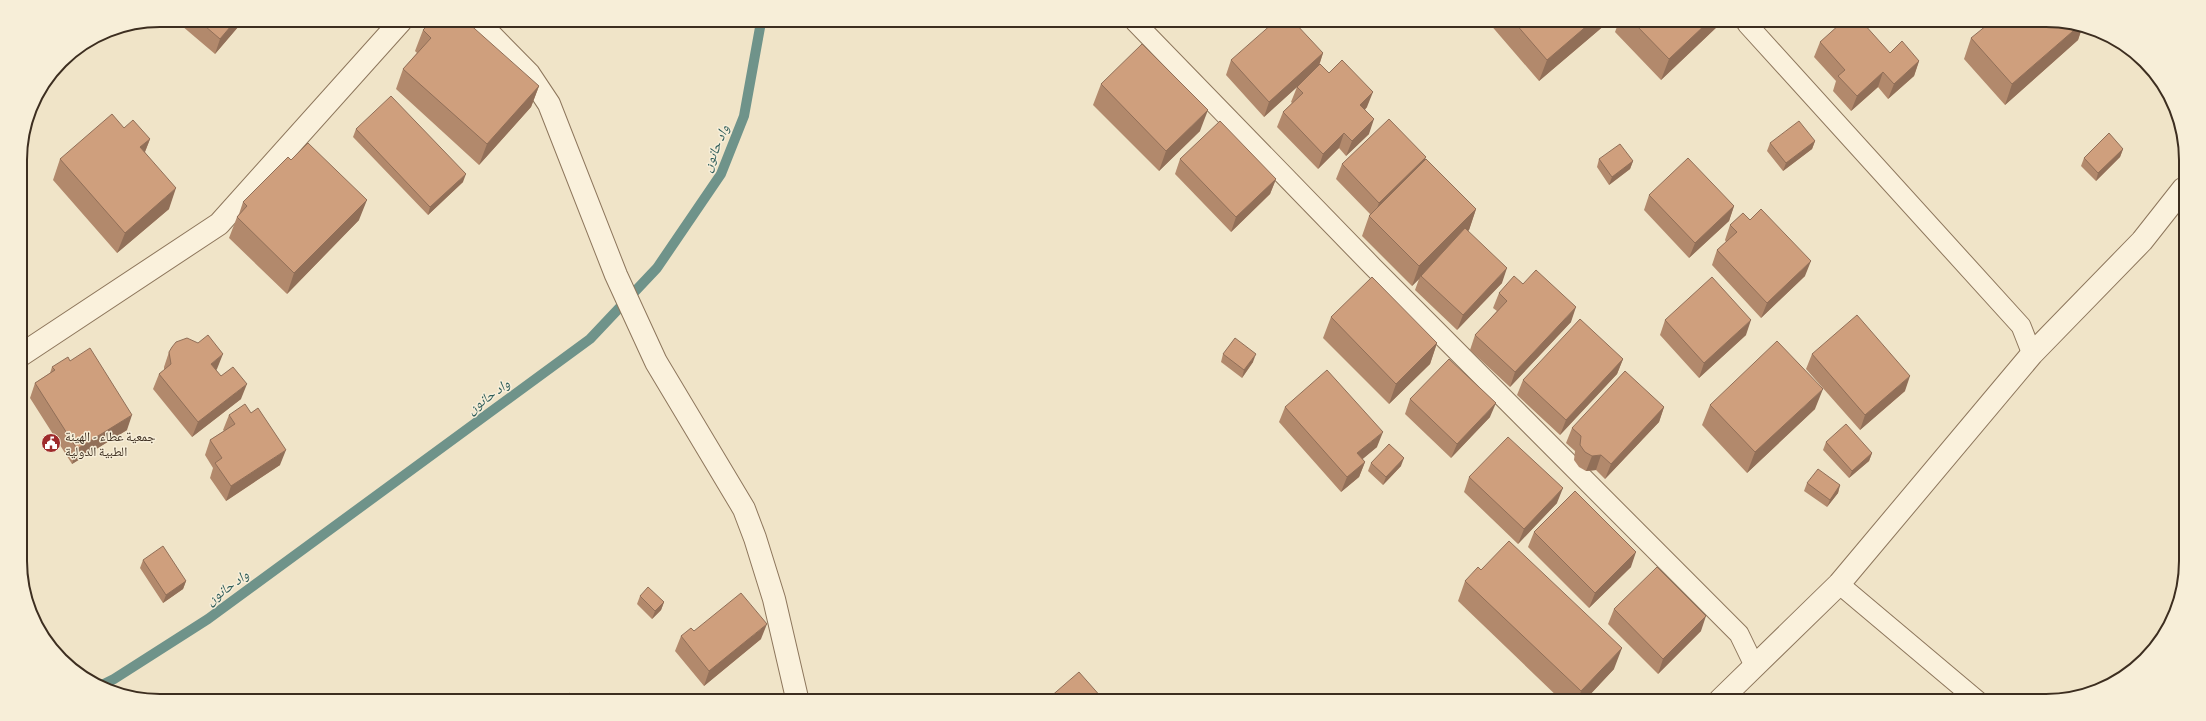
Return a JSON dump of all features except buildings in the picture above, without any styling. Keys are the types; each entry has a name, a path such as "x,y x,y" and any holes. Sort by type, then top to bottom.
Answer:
{"street":[{"path":"27,351 219,224 397,27"},
{"path":"483,27 529,74 548,104 616,275 656,362 744,509 755,538 774,599 795,694"},
{"path":"1726,694 1838,584 2032,354 2142,241 2179,194"}],"lane":[{"path":"1141,27 1373,267 1739,634 1754,665"},
{"path":"1751,27 2021,326 2032,354"},
{"path":"1838,584 1971,694"}],"waterway":[{"name":"واد حانون","path":"107,683 208,619 590,339 657,268 721,174 744,116 760,27"}],"place":[{"name":"جمعية عطاء - الهيئة الطبية الدولية","path":"51,443"}]}
